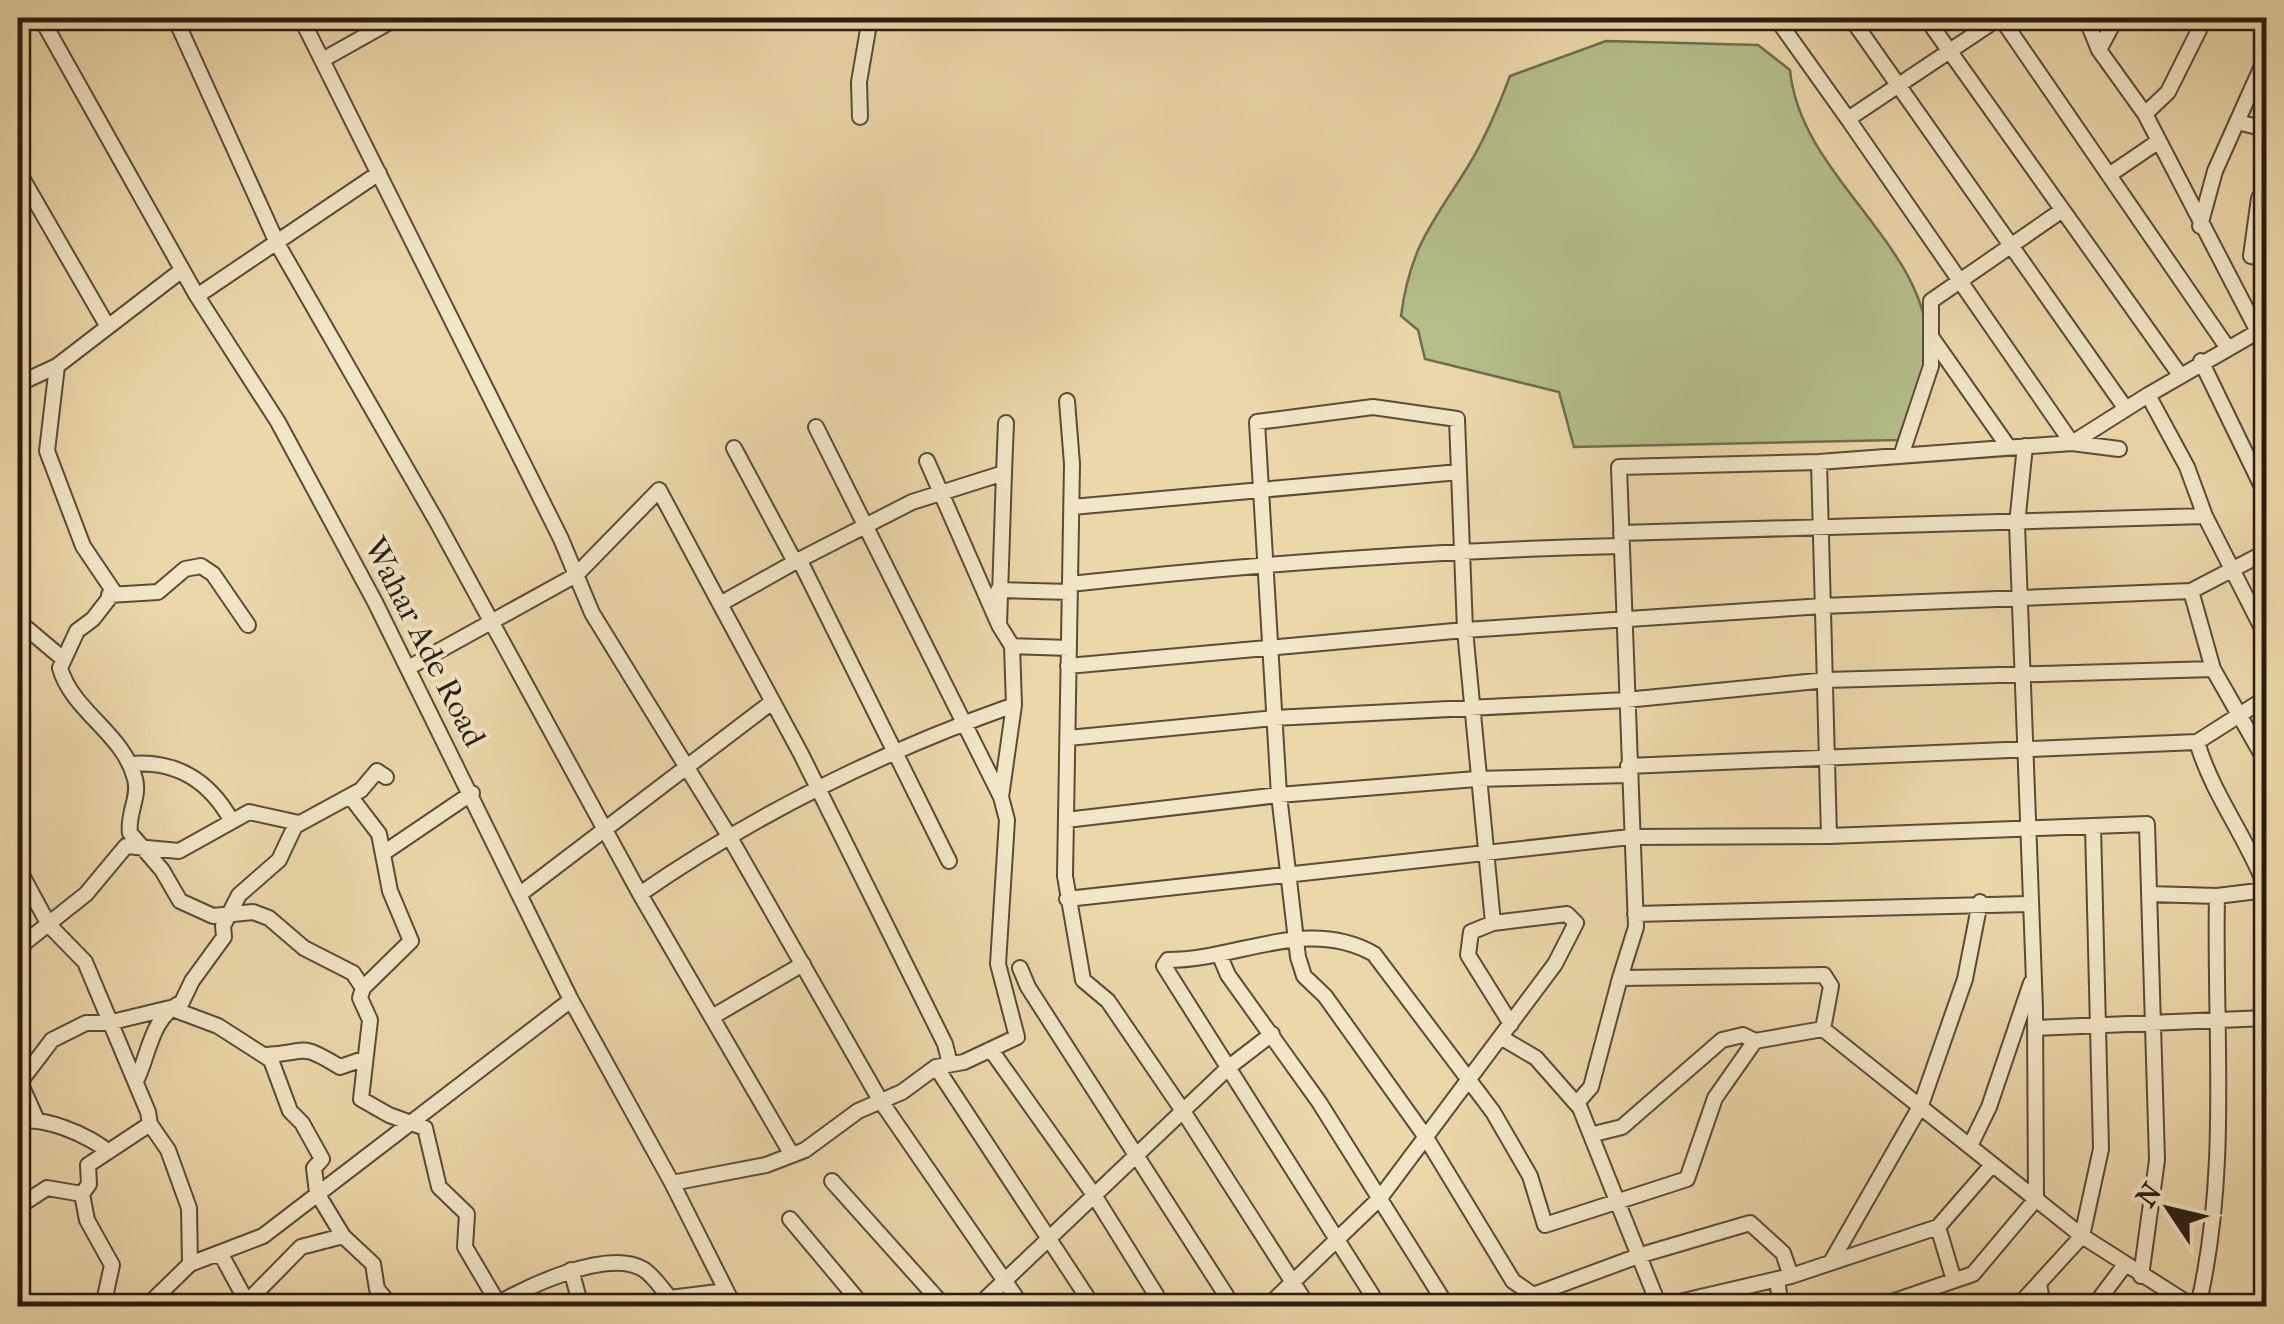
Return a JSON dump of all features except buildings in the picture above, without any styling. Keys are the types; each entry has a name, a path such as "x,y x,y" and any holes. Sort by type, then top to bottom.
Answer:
{"street":[{"name":"Wahar Ade Road","path":"42,18 197,296 278,422 472,792 571,1000 672,1183 734,1306"},
{"path":"176,18 278,245 493,623 640,894 792,1155"},
{"path":"302,18 592,613 729,836 880,1100 1022,1306"},
{"path":"324,59 397,18"},
{"path":"860,117 859,82 870,18"},
{"path":"1776,18 1963,280 2072,443"},
{"path":"1851,18 2126,410"},
{"path":"1926,18 2180,375"},
{"path":"1848,119 2000,18 2226,347"},
{"path":"2086,18 2099,50 2160,141 2200,226 2234,280 2266,347"},
{"path":"2099,50 2116,18"},
{"path":"2145,114 2168,92 2205,18"},
{"path":"2200,226 2206,194 2266,60"},
{"path":"2237,122 2266,129"},
{"path":"2109,176 2160,141"},
{"path":"18,171 108,328"},
{"path":"197,296 278,245 379,173"},
{"path":"2234,280 2259,257 2259,198 2266,198"},
{"path":"1902,453 1923,396 1932,337 1931,301 2060,211"},
{"path":"18,383 57,366 182,270"},
{"path":"2072,443 2226,347 2259,332"},
{"path":"1932,337 2006,446"},
{"path":"2201,362 2266,496"},
{"path":"57,366 47,451 84,546 114,592 93,619 77,630 60,668 67,686 130,764 136,793 128,822 141,850 162,870 180,901 226,918 253,912 269,918 304,948 345,966 363,988"},
{"path":"2148,394 2187,467 2205,516 2266,636"},
{"path":"1067,400 1072,507 1068,899 1083,980 1108,1001 1308,1306"},
{"path":"1493,924 1476,779 1465,630 1457,420 1373,407 1256,422 1278,795 1294,936 1304,976 1325,996 1425,1136 1514,1281 1550,1306"},
{"path":"998,626 1006,423"},
{"path":"672,1183 792,1155 943,1066 1016,1037 998,964 1007,820 1002,797 816,427"},
{"path":"1577,1103 1592,1087 1632,942 1636,914 1630,837 1619,467 1819,462 2072,443 2119,448"},
{"path":"1880,1306 1972,1274 2036,1199 2035,1028 2018,524 2025,446"},
{"path":"734,448 797,560 949,862"},
{"path":"927,461 998,626 1012,646 1014,705 1002,797"},
{"path":"1819,462 1829,836"},
{"path":"1072,507 1459,472"},
{"path":"720,604 867,525 940,492 1004,473"},
{"path":"408,668 576,575 659,490 819,790 945,1044 943,1066 1093,1306"},
{"path":"998,590 1070,588 1265,563 1621,540 2205,516"},
{"path":"1068,666 1270,644 1823,606 2190,591 2266,552"},
{"path":"109,596 158,592 185,569 201,566 213,574 228,602 248,625"},
{"path":"2190,591 2214,670 2266,762"},
{"path":"18,622 62,658"},
{"path":"1012,646 1068,648"},
{"path":"1068,738 1274,718 1626,700 1827,680 2214,670"},
{"path":"1066,820 1278,795 1476,779 2197,742 2266,698"},
{"path":"520,894 772,702"},
{"path":"640,894 729,836 819,790 965,722 1014,705"},
{"path":"2149,894 2217,896 2266,889 2252,854 2208,781 2197,742"},
{"path":"130,764 162,762 180,768 222,804 231,820"},
{"path":"36,1118 19,1080 52,1040 86,1023 108,1022 182,1002 224,937 226,918 245,886 279,860 298,822 350,796 378,771 386,777"},
{"path":"385,852 472,792"},
{"path":"350,796 374,823 385,852 390,891 410,941 363,988 360,998 370,1020 363,1059 362,1099 388,1115 411,1119 425,1128 439,1188 468,1214 465,1247 496,1305 570,1270 619,1262 644,1270 670,1298 726,1291"},
{"path":"18,948 86,894 126,846 179,851 250,812 298,822"},
{"path":"1068,899 1630,837 1829,836 2147,824 2158,1160 2142,1276"},
{"path":"2018,1306 2082,1236 2102,1149 2095,1025 2093,826"},
{"path":"18,868 49,925 85,962 136,1081 150,1124 168,1150 191,1222 190,1264"},
{"path":"1594,1134 1622,1127 1722,1040 1743,1035 1755,1041 1823,1029 1922,1104 2082,1236 2142,1276 2171,1301 2195,1306 2212,1247 2220,1155 2214,1020 2217,896"},
{"path":"1636,914 1980,902 2029,904"},
{"path":"1831,1262 1922,1104 1965,980 1980,902"},
{"path":"1268,1306 1380,1198 1470,1081 1502,1038 1555,964 1576,923 1567,914 1493,924 1472,932 1468,954 1512,1024"},
{"path":"1379,1306 1335,1243 1164,966 1168,960 1219,954 1294,936 1358,945 1374,954 1470,1081 1530,1176 1545,1226 1687,1179 1714,1098 1755,1041"},
{"path":"1219,954 1228,975 1272,1034 1447,1306"},
{"path":"712,1017 802,964"},
{"path":"1020,968 1134,1155 1234,1306"},
{"path":"1620,978 1824,975 1830,986 1823,1029"},
{"path":"1970,1146 1988,1107 2033,977"},
{"path":"147,1306 190,1264 263,1236 571,1000"},
{"path":"170,1008 218,1026 265,1054 284,1054 300,1046 313,1049 340,1067 363,1059"},
{"path":"136,1081 150,1034 170,1008"},
{"path":"2035,1028 2266,1018"},
{"path":"978,1306 1229,1067 1272,1034"},
{"path":"1502,1038 1536,1058 1577,1103 1594,1134 1661,1306 1784,1278 1938,1227 1992,1165"},
{"path":"991,1050 1094,1195 1163,1306"},
{"path":"265,1054 290,1111 302,1122 322,1159 314,1168 318,1193 343,1236 373,1264 377,1289 391,1306"},
{"path":"18,1123 36,1118 88,1137 108,1152"},
{"path":"103,1306 112,1265 87,1220 82,1194 89,1184 88,1165 150,1124"},
{"path":"832,1181 944,1306"},
{"path":"18,1208 47,1188 82,1194"},
{"path":"790,1219 863,1306"},
{"path":"1533,1295 1641,1255 1750,1223 1784,1253 1782,1306"},
{"path":"1938,1227 1952,1278"},
{"path":"216,1256 222,1258 247,1305 290,1254 311,1242 343,1236"},
{"path":"2094,1306 2124,1266"},
{"path":"570,1270 581,1306"},
{"path":"2039,1284 2043,1306"},
{"path":"2262,1306 2266,1284"},
{"path":"18,1289 26,1306"}],"green space":[{"path":"1606,41 1758,45 1790,70 1799,108 1815,143 1907,273 1922,308 1927,355 1898,440 1574,447 1559,392 1425,359 1418,330 1401,316 1410,272 1424,237 1480,146 1510,76"}]}
